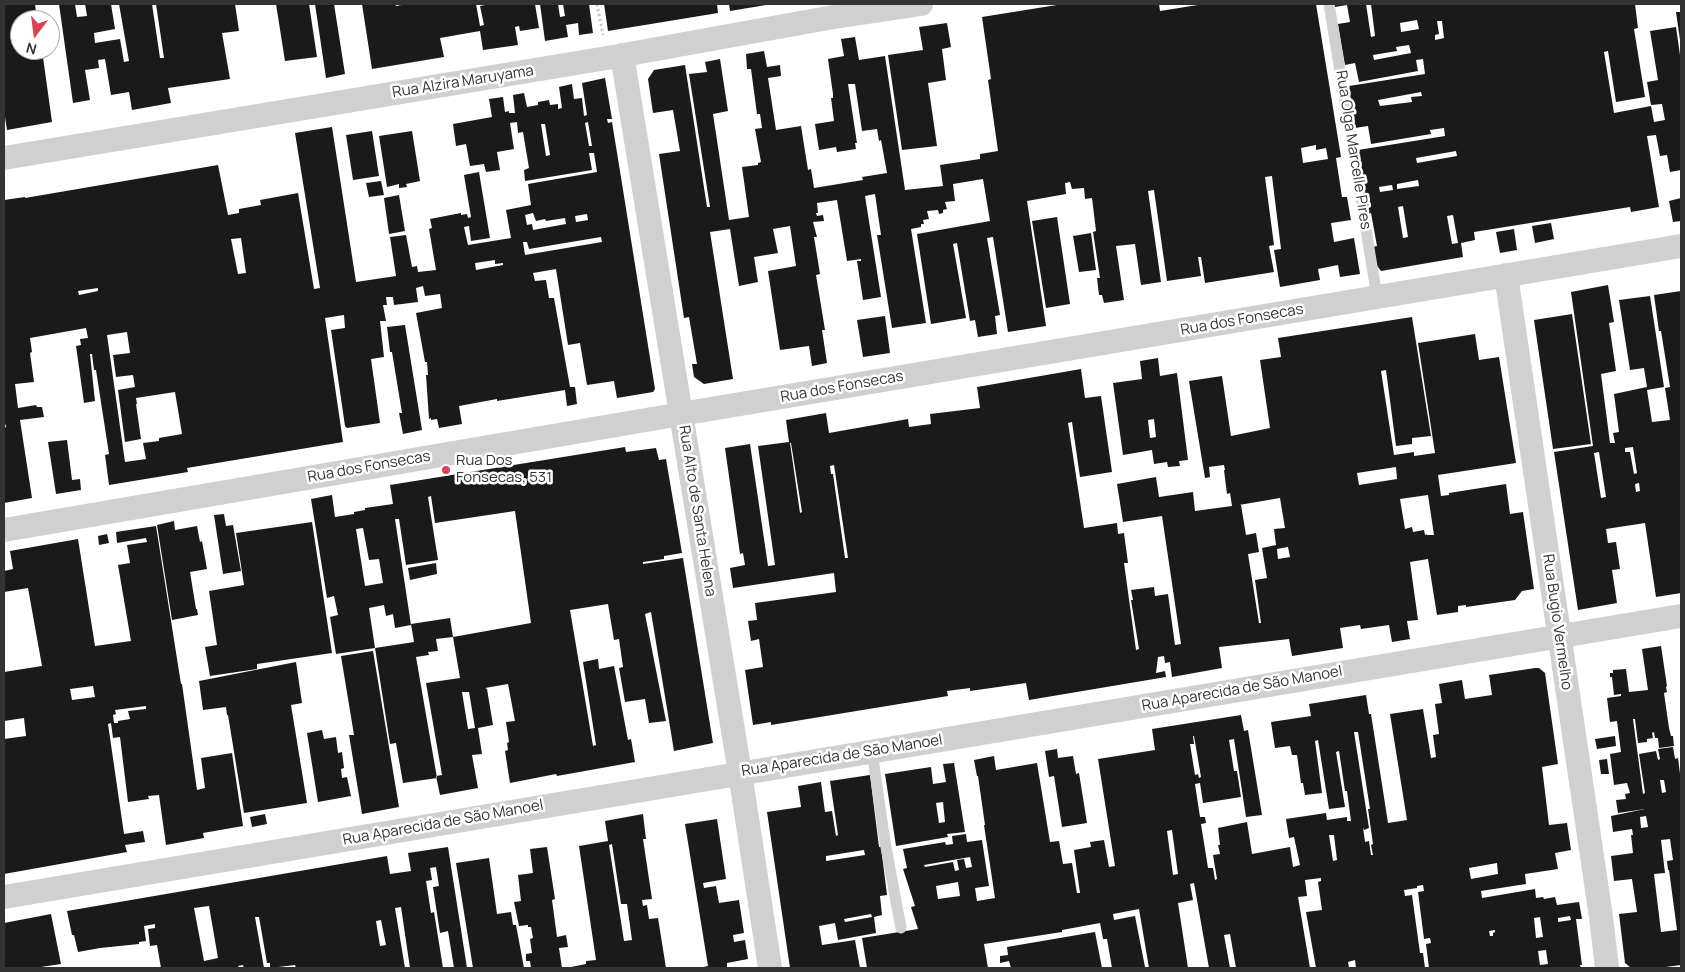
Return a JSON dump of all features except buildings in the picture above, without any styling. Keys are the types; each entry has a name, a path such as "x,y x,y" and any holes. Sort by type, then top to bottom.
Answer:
{"street":[{"name":"Rua Alzira Maruyama","path":"4,158 921,4"},
{"name":"Rua Alto de Santa Helena","path":"614,56 681,414 770,968"},
{"name":"Rua dos Fonsecas","path":"4,530 1681,246"},
{"name":"Rua Bugio Vermelho","path":"1506,275 1607,968"},
{"name":"Rua Aparecida de São Manoel","path":"4,897 1681,616"}],"lane":[{"name":"Rua Olga Marcelle Pires","path":"1329,4 1377,297"},
{"path":"872,751 885,842 901,928"}],"path":[{"path":"597,4 614,56"}],"place":[{"name":"Rua Dos Fonsecas, 531","path":"446,470"}]}
